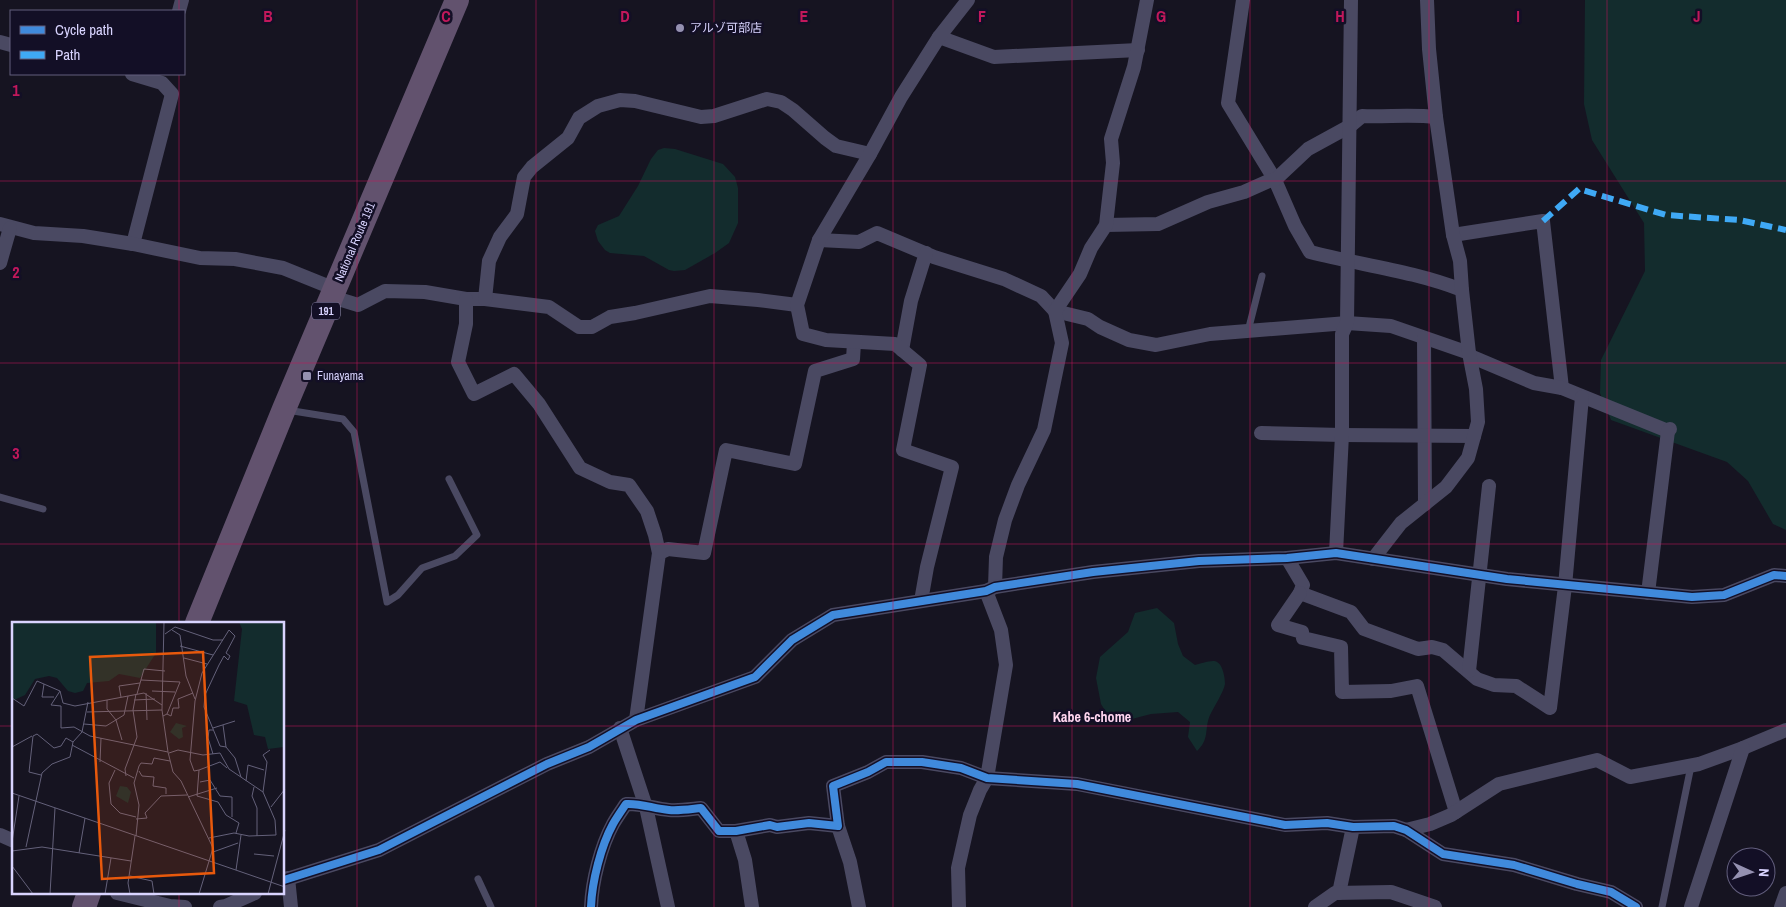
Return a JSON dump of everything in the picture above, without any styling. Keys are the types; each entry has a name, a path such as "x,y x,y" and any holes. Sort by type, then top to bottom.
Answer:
{"highway":[{"name":"National Route 191","path":"197,622 284,409 457,0"},
{"path":"84,907 89,894"}],"street":[{"path":"921,601 927,567 952,467 903,450 920,365 895,344 826,340 803,334 797,306 819,240 901,97 939,37 968,0"},
{"path":"1055,311 1080,274 1090,248 1106,225 1112,163 1111,138 1138,50 1148,0"},
{"path":"1243,0 1228,102 1275,180 1295,226 1310,252 1347,261 1391,268 1437,280 1462,290"},
{"path":"1336,553 1342,435 1342,334 1347,322 1352,0"},
{"path":"1372,559 1401,523 1446,487 1468,458 1478,422 1476,389 1462,290 1460,261 1453,235 1436,117 1429,49 1427,0"},
{"path":"939,37 994,57 1138,50"},
{"path":"133,244 172,94 163,78 140,75"},
{"path":"484,299 489,261 500,238 517,214 524,177 532,167 568,138 579,118 598,106 620,100 635,101 701,117 714,116 767,99 781,102 793,110 836,146 870,154"},
{"path":"1106,225 1158,224 1208,202 1244,192 1275,180 1308,149 1350,126 1362,116 1416,115 1436,117"},
{"path":"1453,235 1543,221 1562,388"},
{"path":"0,263 5,226 34,233 83,236 200,258 235,259 283,268 358,305 385,291 425,292 549,307 579,327 592,327 610,317 635,314 710,296 758,300 797,306"},
{"path":"819,240 859,242 877,233 926,253 1004,279 1041,296 1055,311 1062,343 1044,430 1018,485 1005,520 990,589 1001,630 1006,665 987,778 970,815 958,868 959,907"},
{"path":"902,350 911,301 926,253"},
{"path":"466,298 466,324 458,362 474,394 514,374 539,404 580,468 610,482 629,485 646,511 655,535 659,553 636,720"},
{"path":"1055,311 1088,320 1129,340 1156,345 1210,334 1347,322 1391,326 1470,354 1534,383 1562,388 1669,430 1648,594"},
{"path":"1424,338 1425,504"},
{"path":"659,553 668,548 704,553 726,450 795,464 815,371 853,359 854,343"},
{"path":"1300,593 1351,612 1364,629 1418,649 1432,647 1443,650 1477,679 1494,685 1516,686 1550,708 1565,586 1582,397"},
{"path":"1261,433 1474,436"},
{"path":"1469,671 1489,486"},
{"path":"291,907 286,879 379,850 547,764 589,746 636,720 755,677 792,640 833,615 1093,572 1199,562 1287,558 1336,553 1478,575 1565,586 1692,597 1724,595 1774,575 1786,576"},
{"path":"1287,558 1304,586 1278,625 1302,632 1303,638 1341,647 1342,692 1391,691 1418,686 1456,812"},
{"path":"620,728 646,807 668,907"},
{"path":"1406,830 1430,824 1456,812 1500,784 1597,760 1630,777 1691,766 1743,748 1786,730"},
{"path":"1691,907 1743,748"},
{"path":"859,907 850,862 838,826 834,786 868,772 886,762 922,762 961,768 987,778 1077,784 1285,825 1327,823 1353,827 1394,826 1406,830 1442,854 1514,865 1611,892 1636,907"},
{"path":"591,907 591,889 605,844 613,824 626,804 640,803 646,807 670,811 701,808 719,831 736,831 770,825 777,827 809,822 838,826"},
{"path":"1340,893 1353,827"},
{"path":"736,831 745,860 752,907"},
{"path":"0,835 12,840"},
{"path":"1315,907 1334,893 1391,892 1436,907"},
{"path":"121,894 170,906 185,907"},
{"path":"220,907 253,894"},
{"path":"1781,907 1786,894"}],"lane":[{"path":"1248,331 1262,276"},
{"path":"284,409 343,420 354,432 387,602 398,595 422,568 455,556 477,535 449,479"},
{"path":"0,497 43,509"},
{"path":"1662,907 1691,766"},
{"path":"478,879 491,907"}],"green space":[{"path":"1585,0 1786,0 1786,530 1773,524 1748,481 1727,462 1611,420 1600,393 1601,360 1645,271 1644,223 1592,140 1584,104"},
{"path":"664,148 675,149 723,164 735,177 738,188 738,223 729,243 685,270 669,270 644,256 610,253 598,241 595,231 598,225 619,216 638,186 651,159 658,150"},
{"path":"1157,608 1174,623 1178,644 1183,656 1195,665 1215,661 1221,666 1223,672 1225,684 1210,715 1204,742 1197,751 1188,737 1190,722 1178,712 1151,714 1124,721 1109,717 1101,704 1096,678 1100,657 1128,632 1135,613"}],"marked path":[{"path":"1543,221 1579,189 1666,215 1739,220 1786,230"}],"cycle path":[{"path":"285,880 379,850 547,764 589,747 636,720 755,677 792,640 833,615 1093,572 1199,561 1287,558 1336,553 1507,579 1692,597 1724,595 1774,575 1786,576"},
{"path":"591,907 593,886 601,853 613,824 626,804 673,810 701,808 719,831 736,831 770,825 777,827 809,823 838,826 833,786 868,772 886,762 922,762 961,768 987,778 1077,784 1285,825 1327,823 1353,827 1394,826 1406,830 1443,854 1514,865 1611,892 1636,907"}],"place":[{"name":"アルゾ可部店","path":"680,28"},
{"name":"Funayama","path":"307,376"}],"district":[{"name":"Kabe 6-chome","path":"1092,717"}]}
